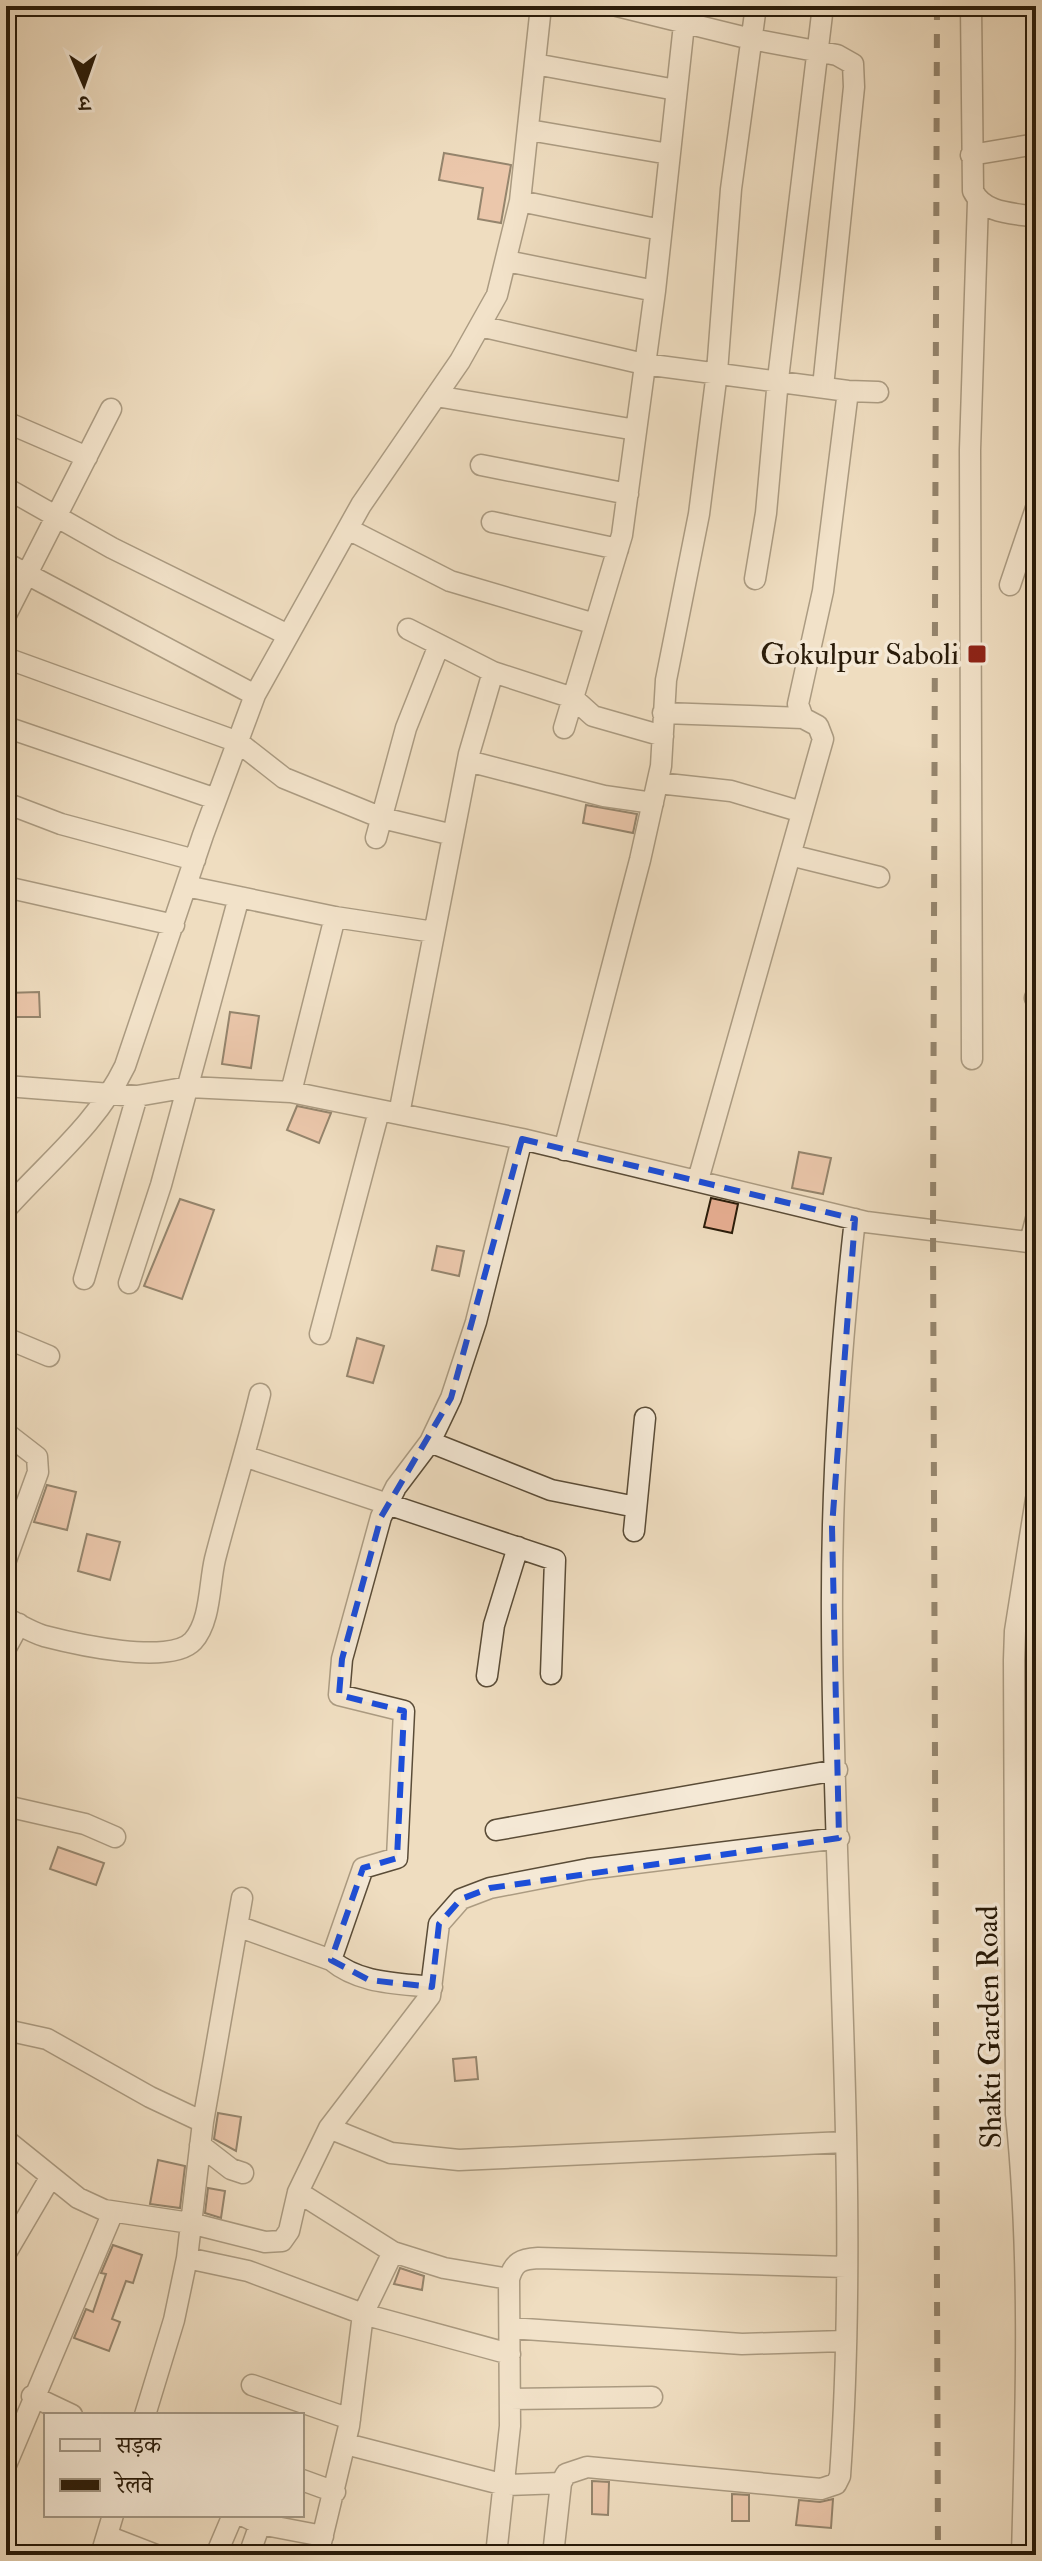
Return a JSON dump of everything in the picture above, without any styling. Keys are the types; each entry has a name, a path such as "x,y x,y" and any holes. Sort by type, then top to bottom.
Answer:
{"street":[{"path":"6,1209 98,1113 111,1095 125,1066 216,799 255,695 348,529 436,396 497,295 520,201 541,6"},
{"path":"617,6 685,14 751,39 848,59 855,72 823,387"},
{"path":"564,1150 656,793 666,680 699,514 717,372 731,189 756,6"},
{"path":"755,579 766,513 778,379 823,6"},
{"path":"971,6 971,155 973,191 978,201 970,450 972,1059"},
{"path":"564,728 618,549 628,494 655,291 685,14"},
{"path":"535,64 676,90"},
{"path":"529,130 669,154"},
{"path":"971,155 1036,144"},
{"path":"520,201 661,230"},
{"path":"978,201 988,208 1036,217"},
{"path":"507,261 655,291"},
{"path":"480,326 644,364 778,379 848,391 878,392"},
{"path":"803,718 798,704 823,591 848,391"},
{"path":"436,396 636,430"},
{"path":"6,615 111,409"},
{"path":"6,422 87,457"},
{"path":"481,465 628,494"},
{"path":"6,488 288,635"},
{"path":"1010,585 1036,511"},
{"path":"492,522 618,549"},
{"path":"348,529 450,581 595,624"},
{"path":"6,563 255,695"},
{"path":"408,629 493,672 573,698 593,716 663,736"},
{"path":"379,828 406,728 439,645"},
{"path":"6,658 238,742 284,778 379,828 453,835"},
{"path":"320,1334 389,1112 434,932 468,761 493,672"},
{"path":"663,713 803,718 818,726 823,739 698,1180"},
{"path":"6,727 216,799"},
{"path":"468,761 604,796 731,791 802,812"},
{"path":"6,803 61,824 195,860"},
{"path":"790,855 879,877"},
{"path":"186,886 335,917 434,932"},
{"path":"6,887 174,925"},
{"path":"129,1283 189,1087 239,897"},
{"path":"291,1092 335,917"},
{"path":"6,1086 137,1096 189,1087 291,1092 522,1139 855,1219 1033,1242 1036,1219"},
{"path":"84,1279 137,1096"},
{"path":"331,1960 363,1868 397,1858 404,1711 339,1695 342,1659 388,1503 430,1442 451,1398 476,1322 522,1139"},
{"path":"553,2555 561,2483 566,2474 587,2467 829,2488 840,2476 846,2267 845,2142 832,1527 844,1315 855,1219"},
{"path":"6,1338 49,1356"},
{"path":"6,1648 12,1621 41,1635 117,1650 165,1651 183,1647 194,1640 205,1618 215,1561 260,1394"},
{"path":"634,1531 645,1418"},
{"path":"6,1433 37,1457 38,1472 6,1560"},
{"path":"430,1442 551,1490 636,1507"},
{"path":"244,1456 555,1560 551,1674"},
{"name":"Shakti Garden Road","path":"1022,2555 1030,2489 1027,1846 1014,1694 1015,1631 1031,1571 1036,1499"},
{"path":"487,1676 494,1625 518,1547"},
{"path":"1015,1631 1036,1634"},
{"path":"1014,1694 1036,1696"},
{"path":"496,1830 837,1770"},
{"path":"6,1806 85,1824 115,1837"},
{"path":"6,2140 78,2198 113,2212 190,2223 265,2242 282,2241 289,2231 298,2192 329,2128 410,2027 432,1987 439,1924 461,1899 490,1888 588,1869 839,1838"},
{"path":"146,2413 174,2320 187,2258 203,2122 240,1927 242,1898"},
{"path":"240,1927 331,1960 343,1970 369,1980 432,1987"},
{"path":"6,2030 47,2039 150,2097 203,2122"},
{"path":"329,2128 391,2153 459,2160 845,2142"},
{"path":"200,2145 231,2169 243,2173"},
{"path":"6,2253 50,2178"},
{"path":"298,2192 393,2252 444,2268 509,2279"},
{"path":"6,2465 32,2396 113,2212"},
{"path":"249,2555 251,2519 321,2546 346,2444 363,2314 393,2252"},
{"path":"187,2258 248,2271 363,2314 510,2354"},
{"path":"496,2555 505,2485 510,2399 509,2279 513,2266 523,2259 538,2258 846,2267"},
{"path":"510,2328 742,2344 844,2341"},
{"path":"252,2385 350,2419"},
{"path":"32,2396 68,2413"},
{"path":"510,2399 652,2397"},
{"path":"346,2444 505,2485 561,2483"},
{"path":"304,2481 335,2492"},
{"path":"112,2517 104,2545 156,2555"},
{"path":"216,2555 232,2517"}],"highlighted area":[{"path":"522,1139 855,1219 832,1527 839,1838 490,1888 461,1899 439,1924 432,1987 369,1980 331,1960 363,1868 397,1858 404,1711 339,1695 342,1659 381,1517 451,1398"}],"building":[{"path":"444,153 511,165 501,223 478,219 483,188 439,180"},
{"path":"586,805 637,814 633,833 583,823"},
{"path":"39,992 40,1017 6,1017 6,993"},
{"path":"230,1012 259,1016 251,1068 222,1064"},
{"path":"297,1106 331,1113 319,1143 287,1130"},
{"path":"799,1152 831,1158 823,1194 792,1188"},
{"path":"711,1198 738,1204 732,1233 704,1227"},
{"path":"180,1199 214,1210 182,1299 144,1286"},
{"path":"437,1246 464,1251 459,1276 432,1270"},
{"path":"357,1338 384,1346 373,1383 347,1376"},
{"path":"47,1485 76,1492 67,1530 34,1522"},
{"path":"87,1534 120,1542 110,1580 78,1571"},
{"path":"58,1847 104,1863 96,1885 50,1869"},
{"path":"476,2057 478,2079 455,2081 453,2059"},
{"path":"218,2113 241,2117 236,2151 214,2139"},
{"path":"158,2160 185,2166 180,2208 150,2204"},
{"path":"208,2188 225,2191 221,2218 205,2213"},
{"path":"113,2245 142,2255 133,2283 126,2281 112,2319 120,2322 109,2351 74,2338 86,2309 93,2312 106,2274 101,2273"},
{"path":"400,2268 424,2276 422,2290 394,2284"},
{"path":"592,2481 609,2482 608,2515 592,2514"},
{"path":"732,2494 749,2495 749,2521 732,2521"},
{"path":"833,2499 831,2528 796,2525 799,2500 820,2502"}],"railway":[{"path":"937,6 933,1229 938,2555"}],"place":[{"name":"Gokulpur Saboli","path":"977,654"}]}
